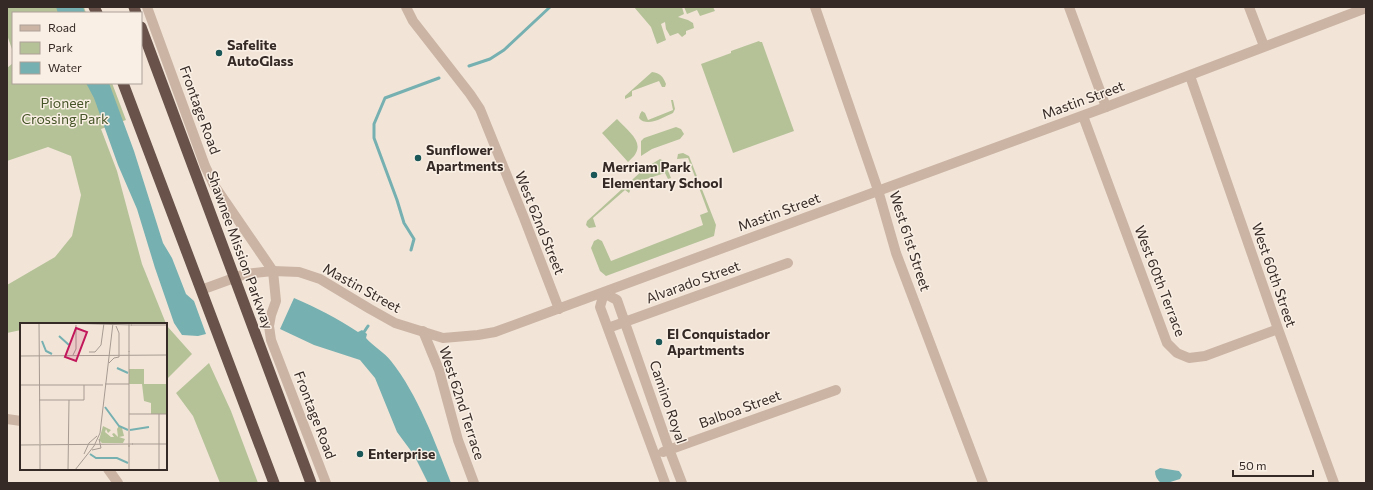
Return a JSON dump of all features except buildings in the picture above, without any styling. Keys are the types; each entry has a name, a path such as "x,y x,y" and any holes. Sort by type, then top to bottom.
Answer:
{"highway":[{"name":"Shawnee Mission Parkway","path":"142,30 311,483"},
{"path":"123,84 274,483"}],"street":[{"name":"Frontage Road","path":"147,7 214,185 273,270 276,301 269,326 271,340 326,483"},
{"name":"West 62nd Street","path":"406,7 413,21 480,109 559,309"},
{"name":"West 61st Street","path":"815,7 878,190 896,253 982,483"},
{"path":"1069,7 1106,107"},
{"path":"1249,7 1264,46"},
{"name":"Mastin Street","path":"201,290 245,274 273,270 299,272 320,279 370,310 395,323 443,338 478,335 515,325 604,293 878,190 1190,76 1264,46 1366,8"},
{"name":"West 60th Street","path":"1190,76 1278,329 1334,483"},
{"name":"West 60th Terrace","path":"1083,116 1166,343 1177,353 1189,358 1205,356 1278,329"},
{"name":"Alvarado Street","path":"608,328 788,263"},
{"path":"604,293 600,307 665,483"},
{"name":"Camino Royal","path":"604,293 617,300 682,483"},
{"name":"West 62nd Terrace","path":"423,331 439,370 458,440 474,483"},
{"name":"Balboa Street","path":"654,455 836,390"},
{"path":"7,419 20,421"},
{"path":"109,470 118,483"}],"green space":[{"path":"7,7 84,7 86,12 12,12 12,49 7,35"},
{"path":"634,7 682,7 684,14 678,17 693,23 694,28 686,31 686,34 682,37 678,33 670,36 666,29 665,22 661,24 666,40 657,44 651,27"},
{"path":"684,7 713,7 715,11 700,16 697,10 687,14"},
{"path":"759,41 762,42 794,131 733,153 701,64"},
{"name":"Pioneer Crossing Park","path":"12,64 12,84 112,84 126,120 101,129 117,171 142,264 166,323 20,323 20,330 7,333 7,285 55,257 72,236 81,195 71,156 48,147 7,161 7,68"},
{"path":"652,72 659,74 662,77 666,84 665,87 662,87 659,81 632,91 632,96 625,99 625,96"},
{"path":"671,100 673,100 675,109 673,113 651,122 642,121 639,118 642,111 645,113 648,120 673,110"},
{"path":"617,119 636,140 637,150 628,162 602,133"},
{"path":"676,127 681,129 684,134 680,139 652,149 641,156 641,141 644,138"},
{"path":"683,153 689,156 716,225 714,236 606,276 600,271 591,248 594,241 598,239 602,241 611,261 703,225 700,215 708,212 688,158 677,159 678,154"},
{"path":"660,159 664,161 671,178 668,179 665,173 631,184 628,186 630,191 629,193 625,190 593,218 596,227 589,228 586,225 587,221 645,168"},
{"path":"167,326 192,354 167,379"},
{"path":"209,363 231,411 258,483 220,483 193,416 176,393"}],"water":[{"path":"56,7 83,7 85,12 58,12"},
{"path":"87,84 109,84 134,151 163,243 172,258 186,294 194,301 206,334 198,336 182,335 174,323 137,209 118,165 94,98"},
{"path":"294,298 327,314 358,332 362,330 367,334 366,338 391,361 401,374 418,404 451,483 428,483 414,455 397,432 375,378 360,360 314,345 280,329"},
{"path":"1160,468 1179,471 1182,475 1180,479 1167,483 1161,483 1156,478 1155,473 1155,471"}],"waterway":[{"path":"469,66 490,59 504,50 550,7"},
{"path":"411,250 414,239 404,223 374,138 374,124 385,98 439,78"},
{"path":"362,335 368,326"}],"place":[{"name":"Safelite AutoGlass","path":"219,53"},
{"name":"Sunflower Apartments","path":"418,158"},
{"name":"Merriam Park Elementary School","path":"594,175"},
{"name":"El Conquistador Apartments","path":"659,342"},
{"name":"Enterprise","path":"360,454"}]}
